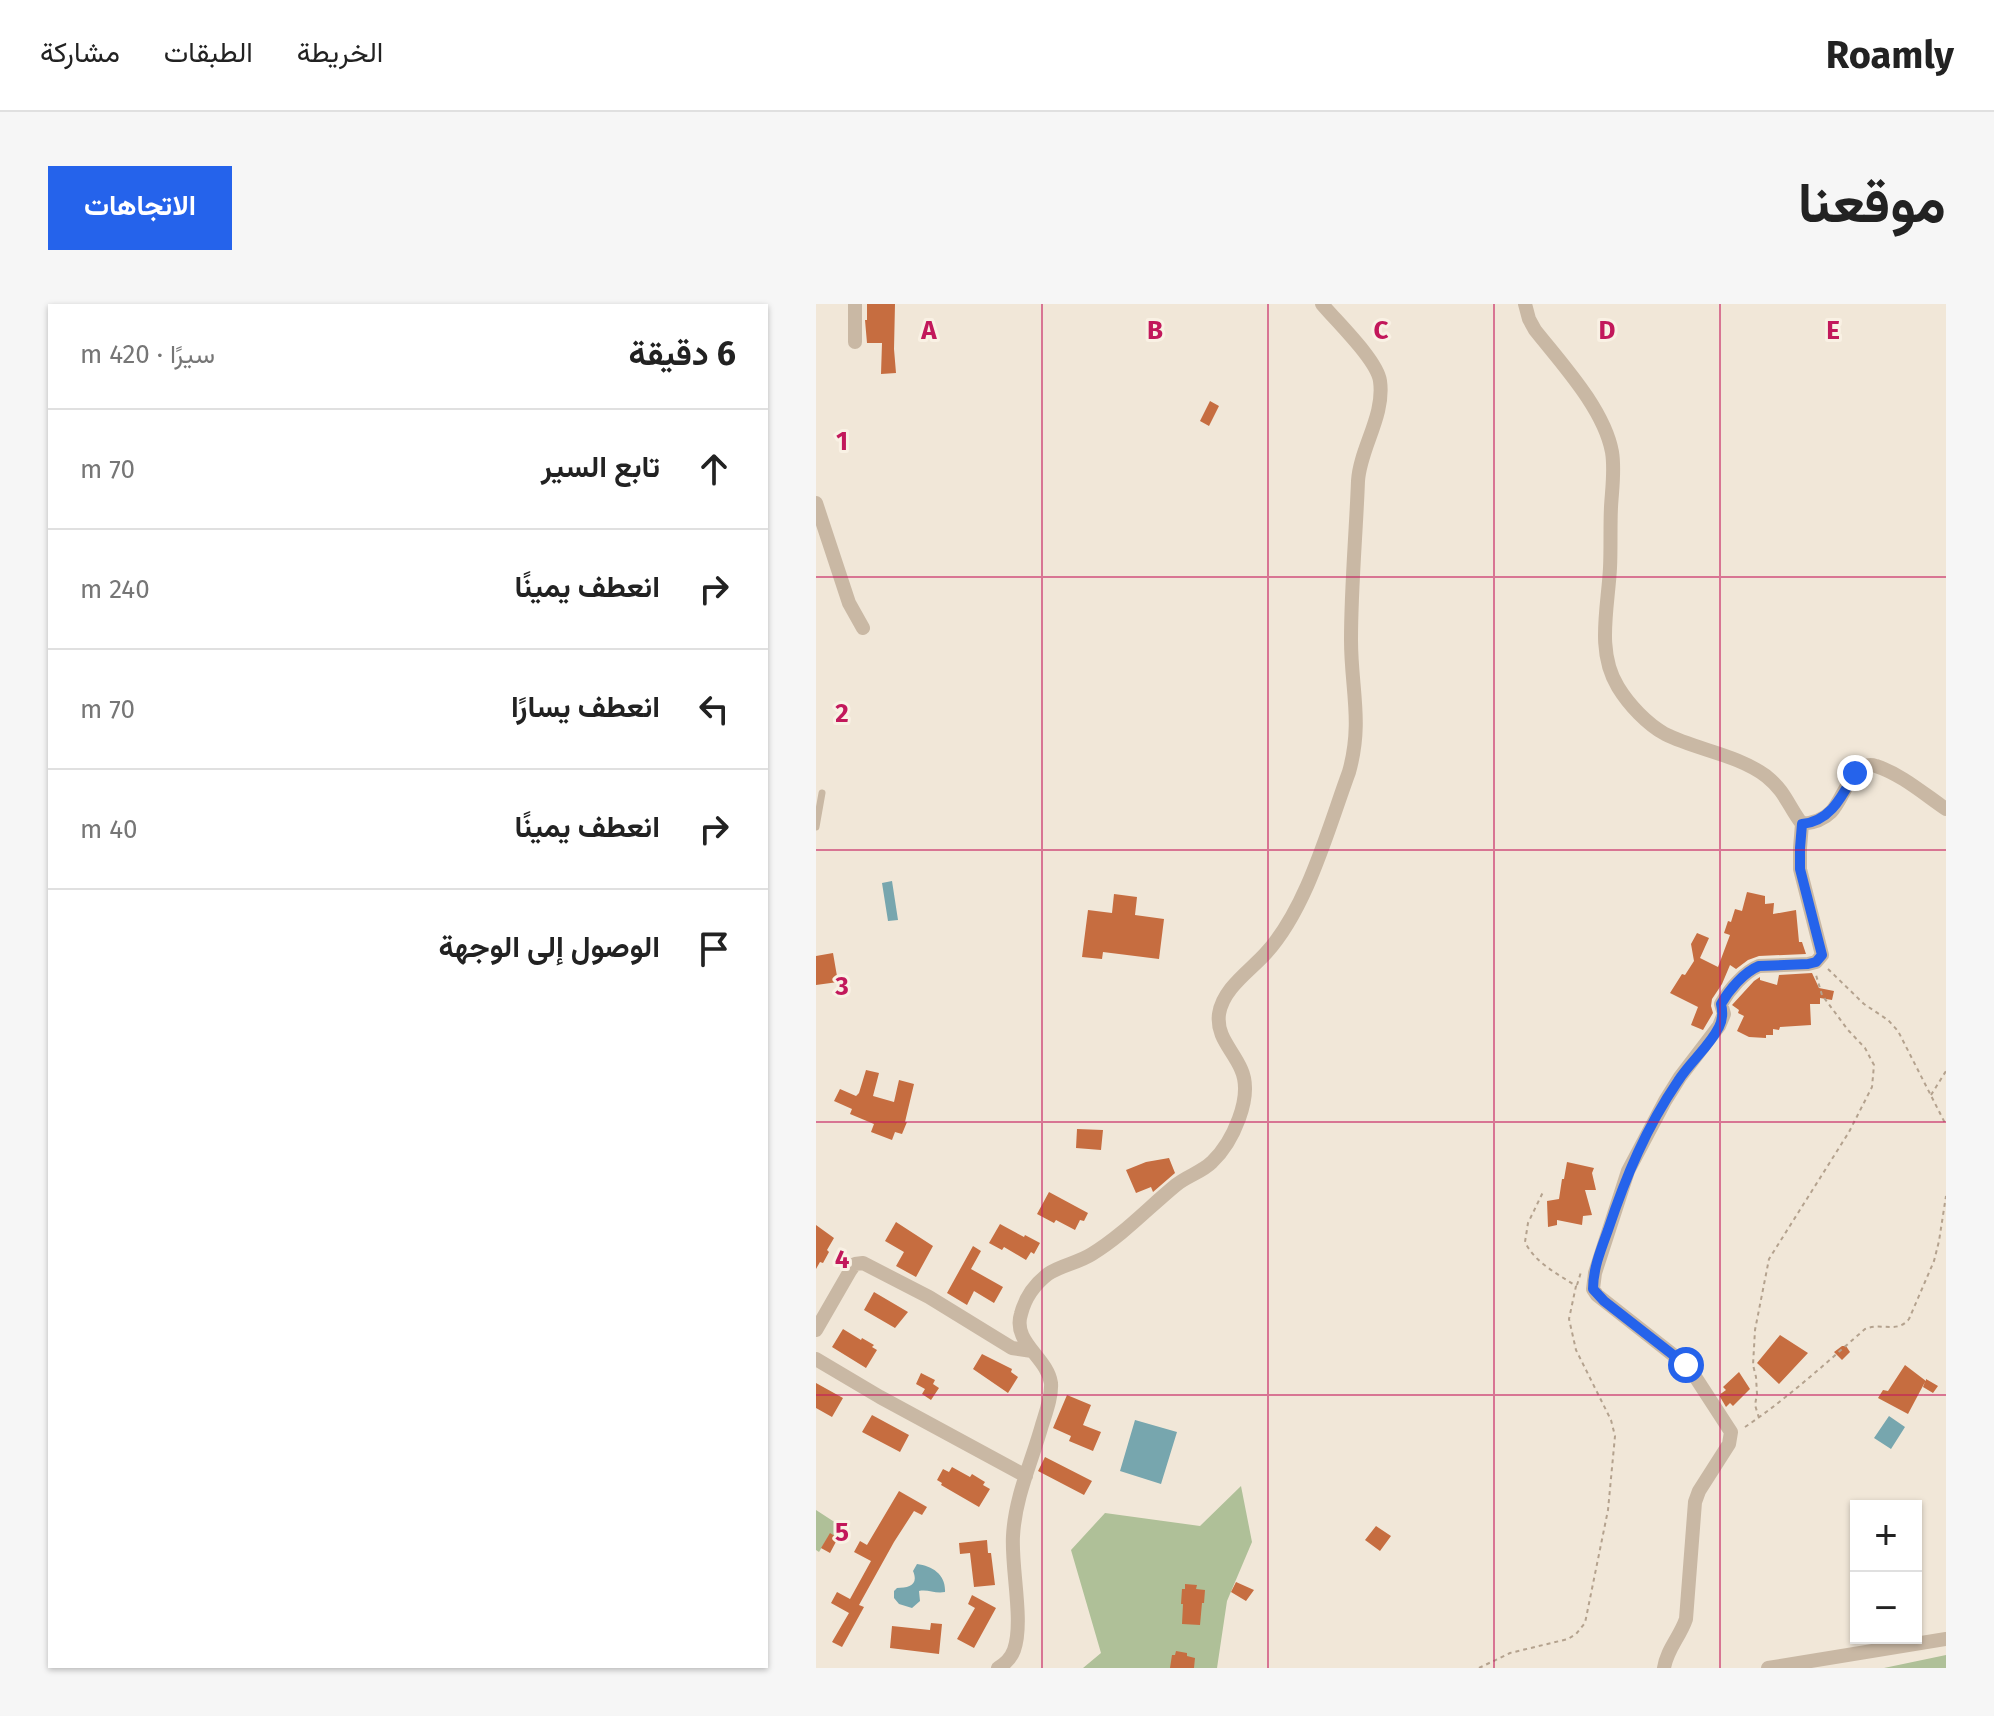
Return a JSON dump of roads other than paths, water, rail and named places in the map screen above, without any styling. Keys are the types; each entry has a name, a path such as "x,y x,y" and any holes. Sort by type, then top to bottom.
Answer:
{"street":[{"path":"855,304 855,342"},
{"path":"998,1668 1010,1658 1017,1633 1014,1520 1051,1384 1047,1371 1023,1338 1019,1318 1028,1295 1048,1274 1080,1261 1109,1242 1179,1182 1209,1165 1227,1145 1234,1133 1244,1094 1244,1081 1241,1069 1224,1041 1219,1012 1232,988 1267,952 1297,910 1352,761 1357,726 1351,668 1351,616 1358,474 1378,409 1380,381 1376,367 1322,304"},
{"path":"1525,304 1535,330 1587,395 1612,450 1610,569 1604,640 1607,663 1617,686 1636,710 1664,733 1745,764 1781,790 1802,824 1800,869 1822,955 1817,960 1797,965 1753,968 1728,991 1721,1004 1724,1014 1719,1026 1680,1077 1628,1171 1601,1248 1593,1283 1597,1295 1686,1365 1731,1432 1729,1444 1695,1502 1686,1619 1682,1632 1668,1652 1664,1668"},
{"path":"816,503 849,603 863,628"},
{"path":"1802,824 1814,823 1831,812 1855,773 1865,765 1873,764 1946,809"},
{"path":"816,1330 850,1271 855,1264 863,1263 929,1297 1012,1348 1032,1351"},
{"path":"816,1359 1026,1476"},
{"path":"1768,1668 1946,1639"}],"lane":[{"path":"816,827 822,793"}],"water":[{"path":"892,881 898,920 888,921 882,883"},
{"path":"1889,1416 1905,1427 1891,1449 1874,1438"},
{"path":"1135,1420 1177,1432 1161,1484 1120,1471"},
{"path":"917,1564 937,1572 945,1592 919,1591 920,1601 912,1608 899,1604 894,1598 894,1591 914,1583 913,1571"}]}
